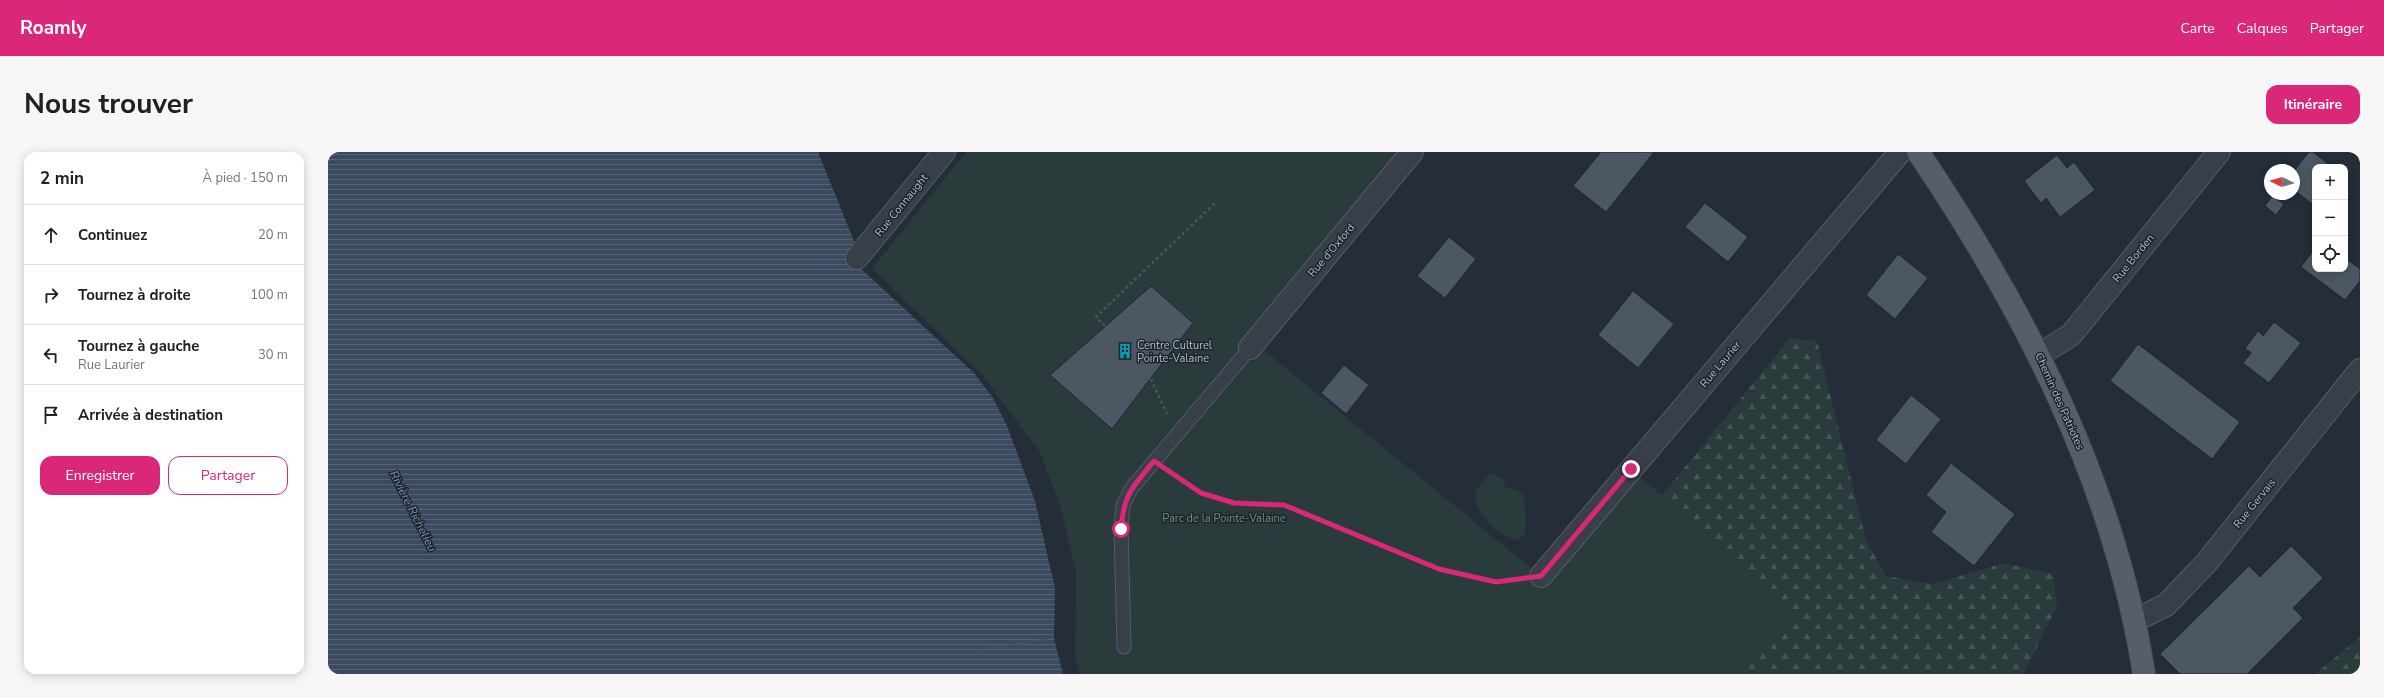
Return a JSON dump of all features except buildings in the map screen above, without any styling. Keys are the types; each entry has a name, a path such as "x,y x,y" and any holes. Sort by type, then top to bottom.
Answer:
{"main road":[{"name":"Chemin des Patriotes","path":"1918,152 1993,268 2040,354 2077,438 2098,495 2118,558 2134,621 2144,674"}],"street":[{"name":"Rue Connaught","path":"857,258 944,152"},
{"name":"Rue d'Oxford","path":"1250,348 1412,152"},
{"name":"Rue Laurier","path":"1541,576 1900,152"},
{"name":"Rue Borden","path":"2040,354 2071,335 2219,152"},
{"name":"Rue Gervais","path":"2134,621 2166,605 2207,562 2360,370"}],"lane":[{"path":"1124,648 1121,529 1123,505 1131,489 1250,348"}],"path":[{"path":"1105,326 1096,317 1217,201"},
{"path":"1151,379 1177,434"},
{"path":"1154,461 1201,493 1234,503 1284,505 1439,569 1496,582 1541,576"},
{"path":"980,650 1054,638"}],"green space":[{"name":"Parc de la Pointe-Valaine","path":"966,152 1415,152 1254,342 1541,576 1631,469 1762,582 1793,615 1735,674 1080,674 1075,656 1076,572 1061,509 1040,452 984,377 872,269"},
{"path":"1790,338 1817,341 1866,540 1886,576 1933,584 2004,563 2053,574 2057,606 2024,674 1680,674 1645,516"},
{"path":"1490,473 1505,480 1504,486 1523,493 1526,519 1525,534 1517,541 1494,528 1479,509 1475,491"},
{"path":"2360,637 2360,674 2315,674"}],"water":[{"name":"Rivière Richelieu","path":"328,152 818,152 854,241 858,266 974,373 993,398 1007,426 1035,501 1055,588 1054,638 1063,674 328,674"}],"place":[{"name":"Centre Culturel Pointe-Valaine","path":"1125,351"}],"route":[{"path":"1121,529 1123,505 1131,489 1154,461 1201,493 1234,503 1284,505 1382,544 1439,569 1496,582 1541,576 1631,469"}]}
